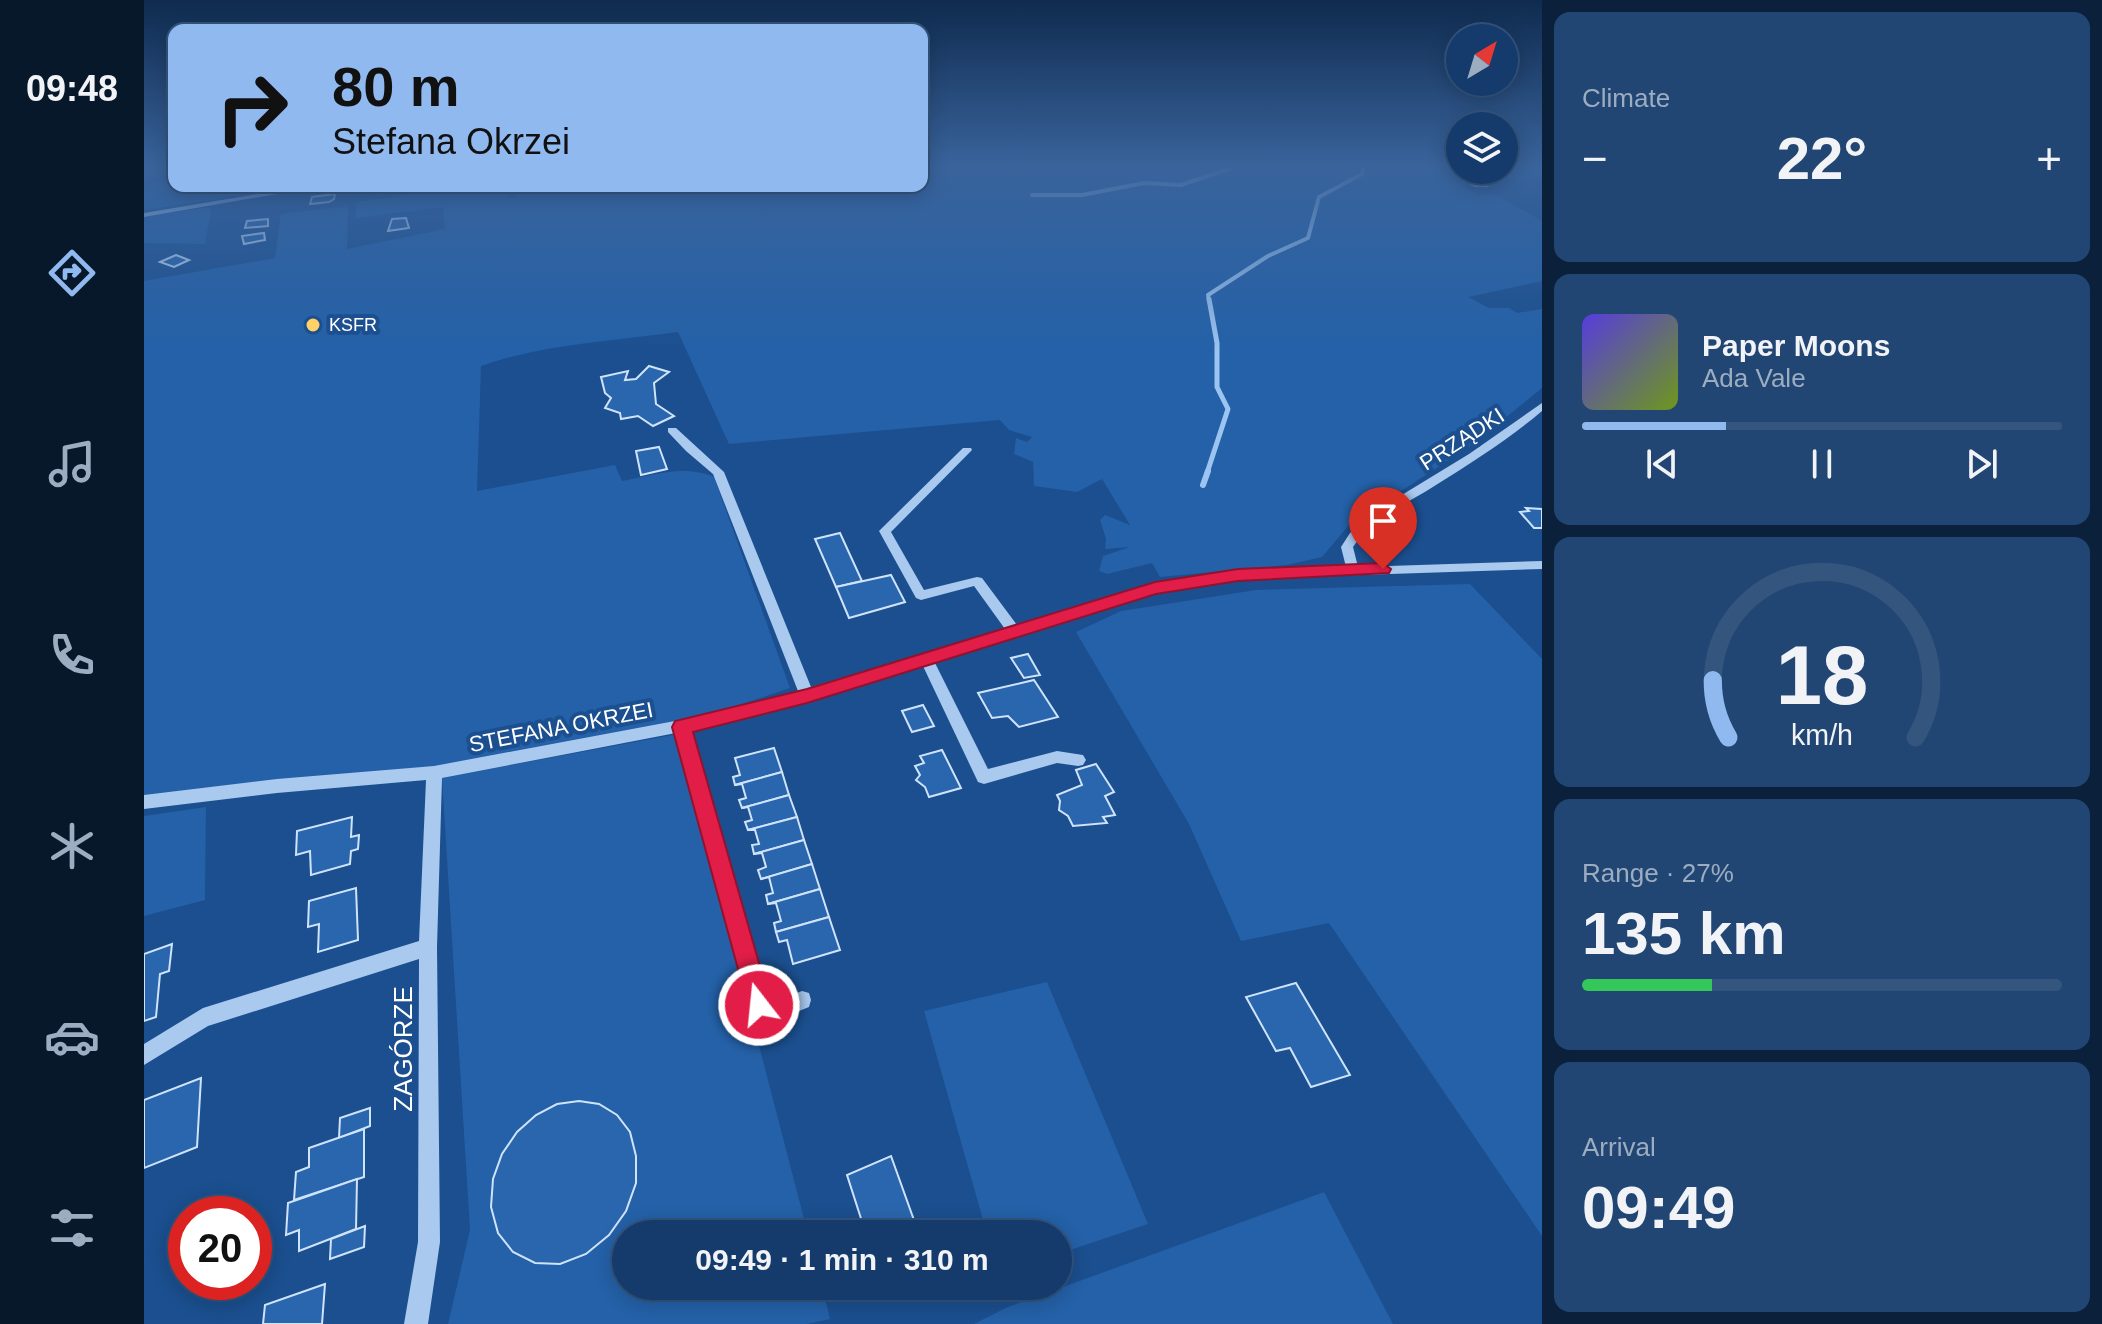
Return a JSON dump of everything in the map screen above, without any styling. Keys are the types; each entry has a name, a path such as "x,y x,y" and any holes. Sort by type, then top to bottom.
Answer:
{"street":[{"name":"PRZĄDKI","path":"1353,570 1347,547 1365,523 1461,464 1542,406"},
{"path":"672,430 718,472 807,696"},
{"path":"967,450 885,531 921,595 977,581 1014,631"},
{"name":"STEFANA OKRZEI","path":"144,802 277,786 434,773 682,727 807,696 1155,588 1238,575 1542,565"},
{"path":"927,660 984,777 1057,757 1078,760"},
{"path":"682,727 759,1005 779,1010 802,1000"},
{"name":"ZAGÓRZE","path":"416,1324 429,1242 428,947 434,773"},
{"path":"144,1055 203,1018 428,947"}],"shaded area":[{"path":"144,228 208,228 205,244 144,243"},
{"path":"279,228 347,228 347,249 445,228 1542,228 1542,281 1468,297 1489,308 1509,308 1517,313 1542,309 1542,388 1472,445 1349,525 1322,557 1287,565 1160,577 1152,563 1107,574 1099,571 1103,556 1130,547 1105,549 1106,539 1100,520 1105,515 1130,525 1102,479 1077,492 1034,486 1033,462 1014,454 1016,438 1027,442 1032,437 1009,430 1000,420 729,444 678,332 579,344 481,366 477,491 615,465 622,481 680,471 714,477 790,688 663,731 434,773 144,802 144,281 275,258"},
{"path":"1470,584 1542,659 1542,1236 1329,923 1241,941 1189,824 1076,632 1121,611 1256,590"},
{"path":"678,734 804,1220 612,1220 612,1300 825,1300 830,1319 807,1324 448,1324 470,1230 442,778"},
{"path":"206,807 205,900 144,916 144,816"},
{"path":"1047,982 1148,1224 1072,1249 1072,1220 983,1220 924,1011"},
{"path":"1324,1192 1393,1324 974,1324 1027,1300 1072,1300 1072,1284"}],"building":[{"path":"264,233 265,240 244,244 242,236"},
{"path":"176,255 189,260 174,267 160,262"},
{"path":"649,366 669,372 654,383 656,404 674,416 653,426 638,416 621,419 620,413 605,408 611,398 605,393 601,377 628,371 625,380 636,379"},
{"path":"659,447 667,469 641,475 636,451"},
{"path":"1526,508 1542,509 1542,528 1534,528 1520,512 1529,511"},
{"path":"840,533 862,581 836,587 815,539"},
{"path":"891,575 905,602 849,618 836,587"},
{"path":"1028,654 1040,675 1024,678 1011,658"},
{"path":"1034,680 1058,717 1019,727 1008,716 992,718 978,693"},
{"path":"923,705 934,726 912,732 902,711"},
{"path":"774,748 782,772 735,785 733,777 740,775 735,758"},
{"path":"942,750 961,788 929,797 925,787 916,780 920,775 915,766 924,763 920,756"},
{"path":"1096,764 1114,792 1105,796 1115,815 1103,817 1107,823 1073,826 1068,816 1059,810 1057,795 1082,785 1076,770"},
{"path":"782,772 789,795 742,808 739,800 746,798 742,784 735,785"},
{"path":"789,795 797,817 748,830 745,822 752,820 748,807 742,808"},
{"path":"352,817 351,837 359,835 358,849 351,851 350,864 311,875 310,851 296,855 297,831"},
{"path":"797,817 804,840 754,854 752,845 759,844 755,830 748,830"},
{"path":"804,840 812,864 761,879 758,870 766,867 762,853 754,854"},
{"path":"812,864 820,889 768,904 766,895 773,893 769,877 761,879"},
{"path":"356,888 358,940 318,952 319,924 308,927 309,901"},
{"path":"820,889 829,917 776,932 774,923 781,921 776,903 768,904"},
{"path":"829,917 840,950 793,964 787,940 779,942 776,932"},
{"path":"172,944 169,971 160,974 156,1017 144,1021 144,954"},
{"path":"1296,983 1350,1075 1311,1087 1290,1048 1276,1051 1246,997"},
{"path":"201,1078 197,1147 144,1168 144,1100"},
{"path":"579,1101 599,1104 617,1115 630,1132 636,1156 636,1183 626,1211 620,1220 612,1220 609,1235 586,1254 560,1264 535,1263 513,1252 498,1233 491,1207 493,1179 502,1154 517,1132 536,1115 557,1104"},
{"path":"370,1108 370,1126 339,1138 340,1118"},
{"path":"364,1129 364,1177 294,1200 296,1172 309,1167 309,1148"},
{"path":"891,1156 914,1220 861,1220 847,1175"},
{"path":"357,1179 356,1229 299,1251 299,1230 286,1235 288,1203"},
{"path":"365,1226 364,1247 330,1259 331,1239"},
{"path":"325,1284 322,1324 263,1324 265,1305"}],"waterway":[{"path":"1209,301 1208,295 1268,256 1308,238 1311,228"},
{"path":"1207,473 1228,409 1217,387 1217,343 1209,299"},
{"path":"1203,485 1208,471"}],"place":[{"name":"KSFR","path":"313,325"}],"route":[{"path":"759,1005 682,727 807,696 1155,588 1238,575 1383,569"}]}
